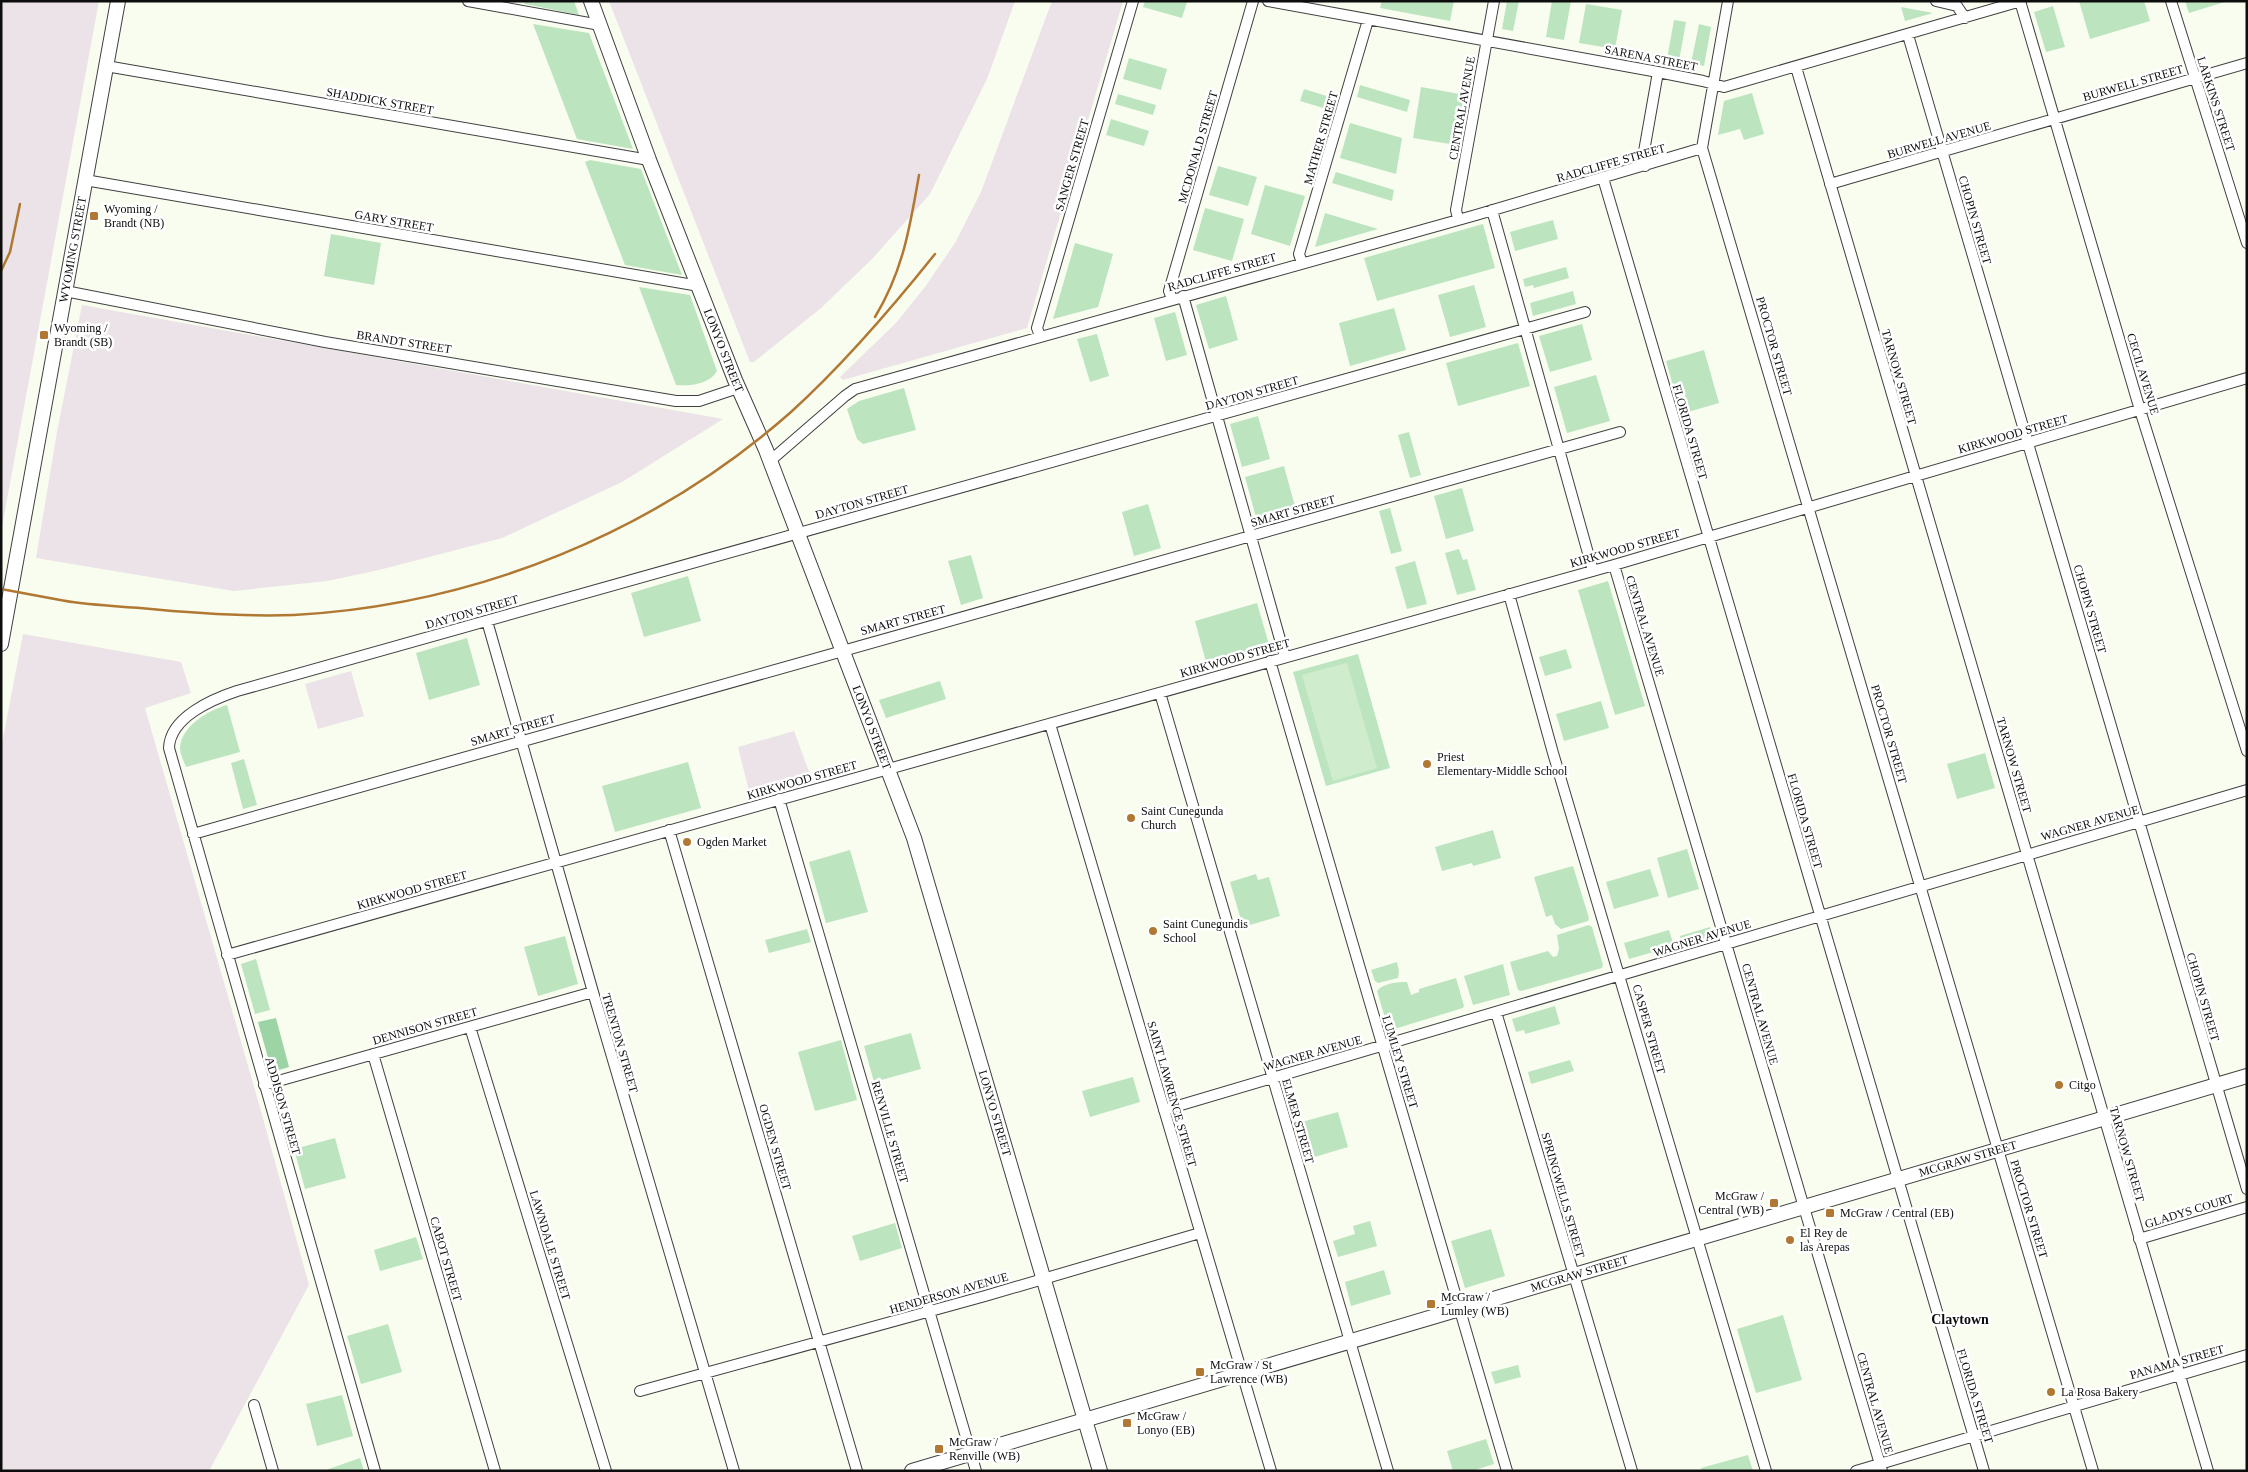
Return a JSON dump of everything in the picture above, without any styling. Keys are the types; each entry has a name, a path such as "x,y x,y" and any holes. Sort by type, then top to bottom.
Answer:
{"street":[{"name":"WYOMING STREET","path":"1,644 118,1"},
{"path":"468,1 600,24"},
{"name":"LONYO STREET","path":"591,1 650,160 738,388 770,461 919,853 1100,1471"},
{"name":"SANGER STREET","path":"1040,336 1037,328 1133,1"},
{"name":"MCDONALD STREET","path":"1172,299 1169,291 1254,1"},
{"name":"SARENA STREET","path":"1268,1 1658,72 1724,88 2020,1"},
{"name":"CENTRAL AVENUE","path":"1458,219 1456,210 1494,1"},
{"name":"PROCTOR STREET","path":"1728,1 1702,148 2093,1471"},
{"path":"1936,1 1957,6 1965,18"},
{"name":"CECIL AVENUE","path":"2020,1 2140,410 2247,751"},
{"name":"LARKINS STREET","path":"2170,1 2247,242"},
{"name":"MATHER STREET","path":"1302,263 1300,254 1368,20"},
{"name":"CHOPIN STREET","path":"1908,35 2247,1190"},
{"name":"BURWELL STREET","path":"2054,119 2247,62"},
{"name":"SHADDICK STREET","path":"106,66 650,160"},
{"name":"TARNOW STREET","path":"1796,67 2208,1471"},
{"path":"1645,166 1643,157 1658,72"},
{"name":"BURWELL AVENUE","path":"1830,184 2054,119"},
{"name":"RADCLIFFE STREET","path":"770,461 855,389 1492,210 1702,148"},
{"name":"FLORIDA STREET","path":"1602,178 1984,1471"},
{"name":"GARY STREET","path":"85,180 699,286"},
{"path":"1492,210 1594,570"},
{"name":"BRANDT STREET","path":"65,291 325,342 676,401 699,401 738,388"},
{"path":"1182,296 1285,657"},
{"name":"DAYTON STREET","path":"169,748 170,738 186,718 206,703 219,697 1585,312"},
{"name":"KIRKWOOD STREET","path":"228,955 1614,565 2247,378"},
{"name":"SMART STREET","path":"193,834 1620,432"},
{"name":"CENTRAL AVENUE","path":"1614,565 1881,1467"},
{"name":"CASPER STREET","path":"1509,594 1553,753 1766,1471"},
{"name":"TRENTON STREET","path":"487,620 592,992 734,1471"},
{"name":"LUMLEY STREET","path":"1270,661 1507,1471"},
{"name":"ELMER STREET","path":"1160,693 1388,1471"},
{"name":"SAINT LAWRENCE STREET","path":"1050,724 1271,1471"},
{"name":"ADDISON STREET","path":"169,748 375,1471"},
{"name":"WAGNER AVENUE","path":"1164,1110 2247,790"},
{"name":"RENVILLE STREET","path":"779,799 976,1471"},
{"name":"OGDEN STREET","path":"669,830 858,1471"},
{"name":"DENNISON STREET","path":"264,1085 592,992"},
{"name":"SPRINGWELLS STREET","path":"1496,1012 1632,1471"},
{"name":"LAWNDALE STREET","path":"470,1027 606,1471"},
{"name":"CABOT STREET","path":"373,1054 495,1471"},
{"name":"MCGRAW STREET","path":"912,1471 2247,1076"},
{"name":"GLADYS COURT","path":"2139,1239 2247,1207"},
{"name":"HENDERSON AVENUE","path":"640,1392 930,1312 1200,1234"},
{"name":"PANAMA STREET","path":"1856,1471 1881,1467 2074,1405 2247,1355"},
{"path":"254,1405 273,1471"}],"shaded area":[{"path":"1,1 99,1 1,532"},
{"path":"609,1 1015,1 987,79 930,194 872,259 821,308 754,362 750,362"},
{"path":"1052,1 1123,1 1027,328 843,380 840,377 896,323 925,287 955,243 981,192"},
{"path":"82,305 723,419 622,482 502,538 379,570 327,581 234,591 36,558 57,432"},
{"path":"23,634 181,662 191,693 145,708 309,1285 209,1471 1,1471 1,749"},
{"path":"351,671 364,716 318,729 305,684"},
{"path":"794,731 811,777 750,795 738,747"}],"green space":[{"path":"524,1 574,1 579,15 525,4"},
{"path":"1145,1 1187,2 1182,18 1143,7"},
{"path":"1382,1 1454,1 1450,21 1380,8"},
{"path":"1507,1 1519,1 1513,31 1502,29"},
{"path":"1552,1 1571,1 1564,40 1546,37"},
{"path":"2079,1 2144,1 2150,21 2090,39"},
{"path":"2185,1 2228,1 2189,13"},
{"path":"1586,4 1622,10 1615,49 1579,43"},
{"path":"2053,6 2065,47 2046,52 2034,12"},
{"path":"1901,7 1933,13 1905,21"},
{"path":"1674,20 1686,22 1679,61 1667,59"},
{"path":"533,24 589,33 633,149 577,139"},
{"path":"1699,24 1711,27 1704,66 1691,63"},
{"path":"1129,58 1167,69 1161,90 1123,79"},
{"path":"1360,85 1410,100 1407,112 1357,97"},
{"path":"1421,87 1465,95 1456,145 1413,138"},
{"path":"1304,89 1333,98 1330,110 1300,101"},
{"path":"1752,93 1764,134 1744,140 1740,129 1718,135 1724,101"},
{"path":"1118,94 1156,105 1153,115 1115,104"},
{"path":"1111,119 1149,131 1144,146 1106,135"},
{"path":"1350,123 1402,138 1396,174 1340,158"},
{"path":"590,160 641,169 682,275 625,265 585,162"},
{"path":"1218,166 1257,177 1248,206 1209,195"},
{"path":"1336,172 1394,190 1392,201 1332,183"},
{"path":"1265,185 1305,196 1290,246 1251,234"},
{"path":"1205,208 1244,219 1232,261 1193,250"},
{"path":"1325,213 1378,229 1315,247"},
{"path":"1553,220 1558,239 1515,251 1510,232"},
{"path":"1483,224 1495,268 1377,301 1364,258"},
{"path":"331,234 381,243 374,285 324,276"},
{"path":"1075,243 1113,254 1098,307 1053,319"},
{"path":"1566,267 1569,278 1534,288 1533,285 1525,287 1523,279"},
{"path":"1474,285 1486,327 1450,337 1438,295"},
{"path":"639,287 690,295 717,371 713,376 704,382 693,385 676,385"},
{"path":"1573,291 1576,304 1533,316 1530,303"},
{"path":"1226,296 1238,340 1209,349 1196,305"},
{"path":"1394,308 1406,350 1350,366 1339,323"},
{"path":"1175,312 1187,355 1166,361 1154,318"},
{"path":"1582,324 1592,360 1550,372 1539,336"},
{"path":"1097,334 1109,376 1090,382 1077,339"},
{"path":"1518,343 1530,386 1458,406 1446,363"},
{"path":"1704,350 1719,403 1681,414 1666,361"},
{"path":"1596,375 1610,421 1567,433 1554,387"},
{"path":"904,388 916,430 863,444 857,439 847,409 859,401"},
{"path":"1258,416 1270,459 1242,467 1230,424"},
{"path":"1409,432 1421,475 1410,478 1398,435"},
{"path":"1284,466 1296,510 1257,521 1245,477"},
{"path":"1462,488 1474,531 1446,539 1434,496"},
{"path":"1148,504 1161,548 1134,556 1122,512"},
{"path":"1390,508 1402,551 1391,554 1379,511"},
{"path":"1459,549 1463,560 1467,559 1476,590 1457,595 1445,553"},
{"path":"971,555 983,598 961,605 948,561"},
{"path":"1415,561 1427,604 1407,609 1395,567"},
{"path":"688,576 701,621 644,637 631,593"},
{"path":"1608,581 1645,706 1615,715 1578,590"},
{"path":"1257,603 1270,648 1207,666 1195,621"},
{"path":"467,638 480,685 429,700 416,653"},
{"path":"1566,649 1572,668 1545,676 1539,657"},
{"path":"1358,654 1390,768 1326,786 1293,672"},
{"path":"1347,663 1377,768 1333,781 1302,675"},
{"path":"940,681 946,699 886,718 879,700"},
{"path":"1601,701 1609,728 1564,741 1556,714"},
{"path":"227,705 240,752 186,767 180,748 185,733 204,715"},
{"path":"1985,753 1995,788 1957,799 1947,764"},
{"path":"244,759 257,805 243,809 231,763"},
{"path":"688,762 701,808 615,832 602,786"},
{"path":"1493,830 1501,858 1473,866 1472,863 1442,871 1435,847"},
{"path":"1687,849 1699,889 1668,898 1657,858"},
{"path":"850,850 868,912 826,923 809,862"},
{"path":"1573,866 1589,918 1588,921 1561,929 1555,924 1552,915 1546,917 1534,877"},
{"path":"1650,869 1659,896 1614,909 1606,882"},
{"path":"1256,874 1258,880 1269,877 1280,916 1243,927 1230,882"},
{"path":"1589,925 1592,927 1603,965 1602,968 1521,991 1518,990 1510,962 1548,951 1553,957 1557,956 1559,949 1557,935"},
{"path":"1710,927 1712,936 1682,944 1680,936"},
{"path":"807,929 811,942 769,953 765,940"},
{"path":"1669,930 1674,946 1629,959 1624,943"},
{"path":"565,936 578,984 538,996 524,947"},
{"path":"256,959 270,1010 255,1014 241,964"},
{"path":"1397,962 1398,978 1378,983 1375,981 1371,970"},
{"path":"1503,964 1510,995 1473,1005 1464,976"},
{"path":"1456,978 1463,1008 1391,1030 1388,1028 1377,991 1380,988 1399,982 1407,982 1411,995 1419,992 1419,989"},
{"path":"1555,1006 1560,1024 1525,1034 1524,1030 1516,1032 1512,1019"},
{"path":"276,1018 289,1067 272,1072 258,1022"},
{"path":"911,1033 921,1069 874,1082 864,1046"},
{"path":"841,1040 857,1100 815,1111 798,1052"},
{"path":"1570,1060 1574,1071 1531,1084 1528,1072"},
{"path":"1133,1077 1140,1102 1090,1117 1082,1091"},
{"path":"1338,1112 1348,1147 1308,1159 1298,1123"},
{"path":"335,1138 346,1178 305,1189 294,1149"},
{"path":"1370,1221 1377,1246 1338,1257 1333,1241 1355,1234 1353,1226"},
{"path":"895,1223 902,1248 860,1261 852,1236"},
{"path":"1491,1229 1505,1276 1465,1288 1451,1241"},
{"path":"416,1237 423,1259 380,1271 374,1250"},
{"path":"1384,1270 1391,1294 1351,1306 1345,1282"},
{"path":"1783,1315 1802,1380 1756,1393 1737,1329"},
{"path":"388,1324 402,1372 361,1384 347,1336"},
{"path":"1518,1365 1521,1377 1495,1384 1491,1372"},
{"path":"342,1395 353,1436 317,1446 306,1404"},
{"path":"1486,1439 1494,1464 1472,1471 1453,1471 1447,1451"},
{"path":"1748,1455 1753,1471 1702,1471 1701,1468"},
{"path":"360,1458 364,1471 323,1471"}],"railway":[{"path":"875,317 885,300 899,266 909,231 919,175"},
{"path":"1,271 10,252 20,204"},
{"path":"66,601 217,614 294,615 362,608 429,596 495,578 559,555 622,527 681,493 738,455 791,412 830,375 884,316 935,254"},
{"path":"1,589 71,602"}],"place":[{"name":"Wyoming / Brandt (NB)","path":"94,216"},
{"name":"Wyoming / Brandt (SB)","path":"44,335"},
{"name":"Priest Elementary‑Middle School","path":"1427,764"},
{"name":"Saint Cunegunda Church","path":"1131,818"},
{"name":"Ogden Market","path":"687,842"},
{"name":"Saint Cunegundis School","path":"1153,931"},
{"name":"Citgo","path":"2059,1085"},
{"name":"McGraw / Central (WB)","path":"1774,1203"},
{"name":"McGraw / Central (EB)","path":"1830,1213"},
{"name":"El Rey de las Arepas","path":"1790,1240"},
{"name":"McGraw / Lumley (WB)","path":"1431,1304"},
{"name":"McGraw / St Lawrence (WB)","path":"1200,1372"},
{"name":"La Rosa Bakery","path":"2051,1392"},
{"name":"McGraw / Lonyo (EB)","path":"1127,1423"},
{"name":"McGraw / Renville (WB)","path":"939,1449"}],"district":[{"name":"Claytown","path":"1960,1319"}]}
